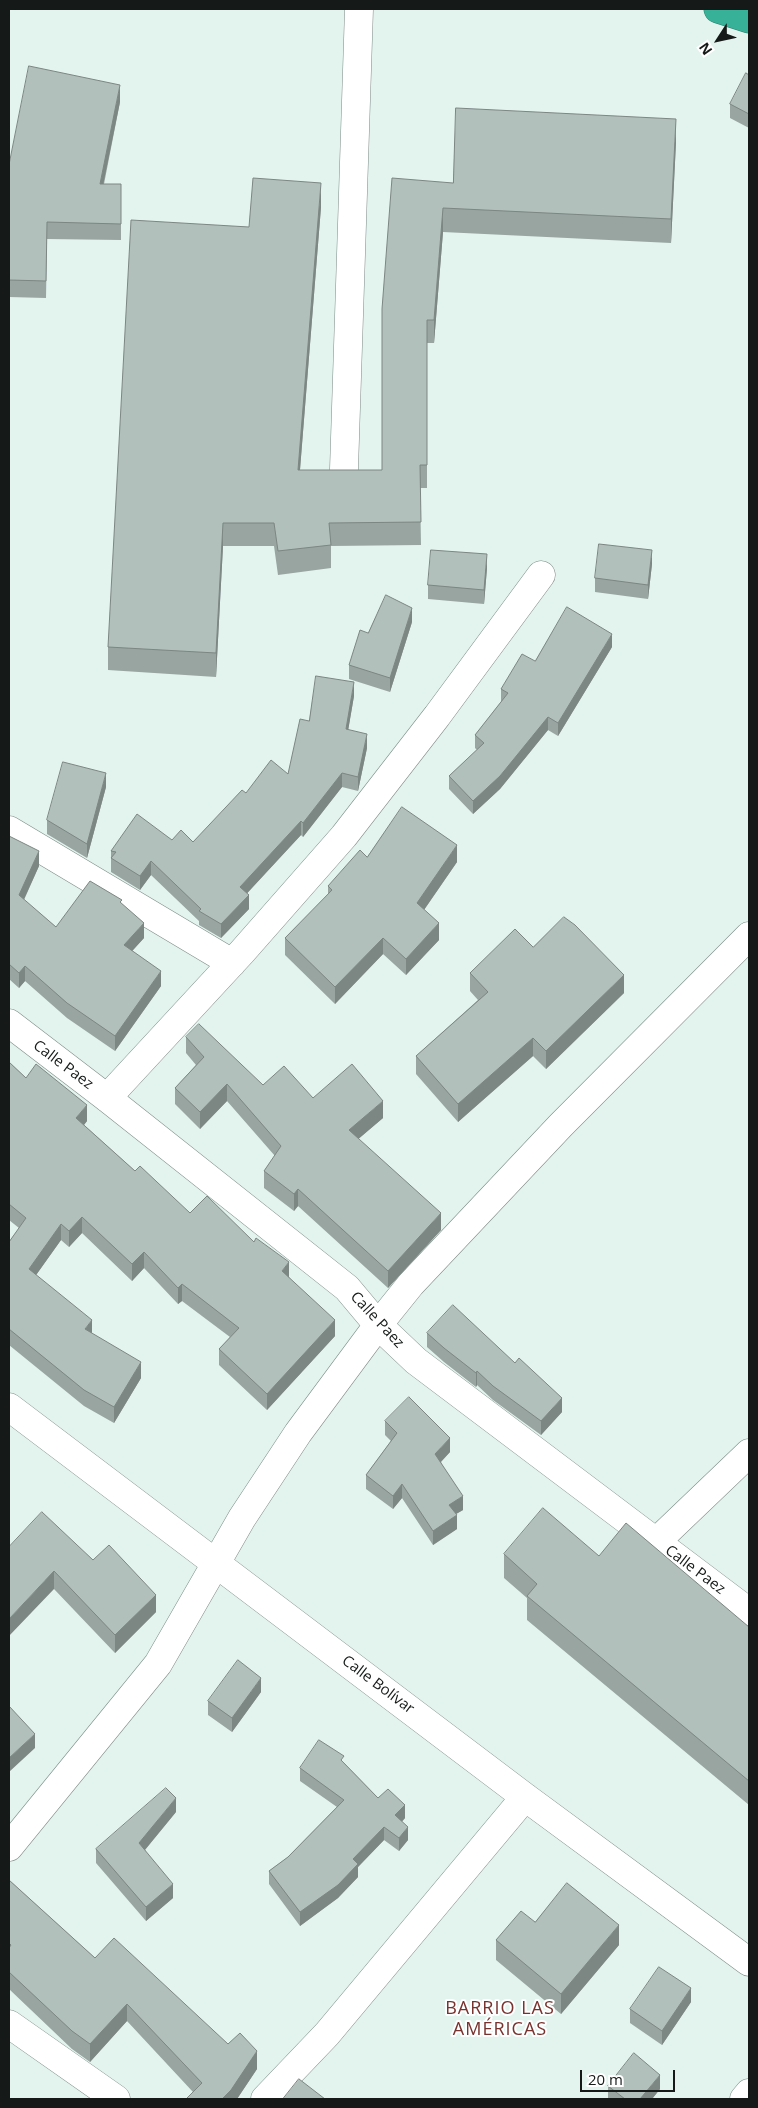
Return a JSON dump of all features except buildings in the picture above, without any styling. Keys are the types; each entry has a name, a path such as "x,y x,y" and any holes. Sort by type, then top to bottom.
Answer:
{"highway":[{"path":"718,9 749,19"}],"street":[{"path":"344,469 359,9"},
{"path":"107,1098 232,963 344,836 437,716 541,575"},
{"path":"9,830 232,963"},
{"path":"9,1847 158,1664 218,1563 242,1518 298,1433 378,1324 411,1284 561,1125 749,936"},
{"name":"Calle Paez","path":"9,1023 107,1098 346,1288 378,1324 416,1361 749,1612"},
{"name":"Calle Bolívar","path":"9,1407 218,1563 525,1797 749,1962"},
{"path":"656,1542 749,1453"},
{"path":"266,2099 327,2034 525,1797"},
{"path":"9,2024 116,2099"},
{"path":"744,2099 749,2093"}],"district":[{"name":"BARRIO LAS AMÉRICAS","path":"500,2019"}]}
